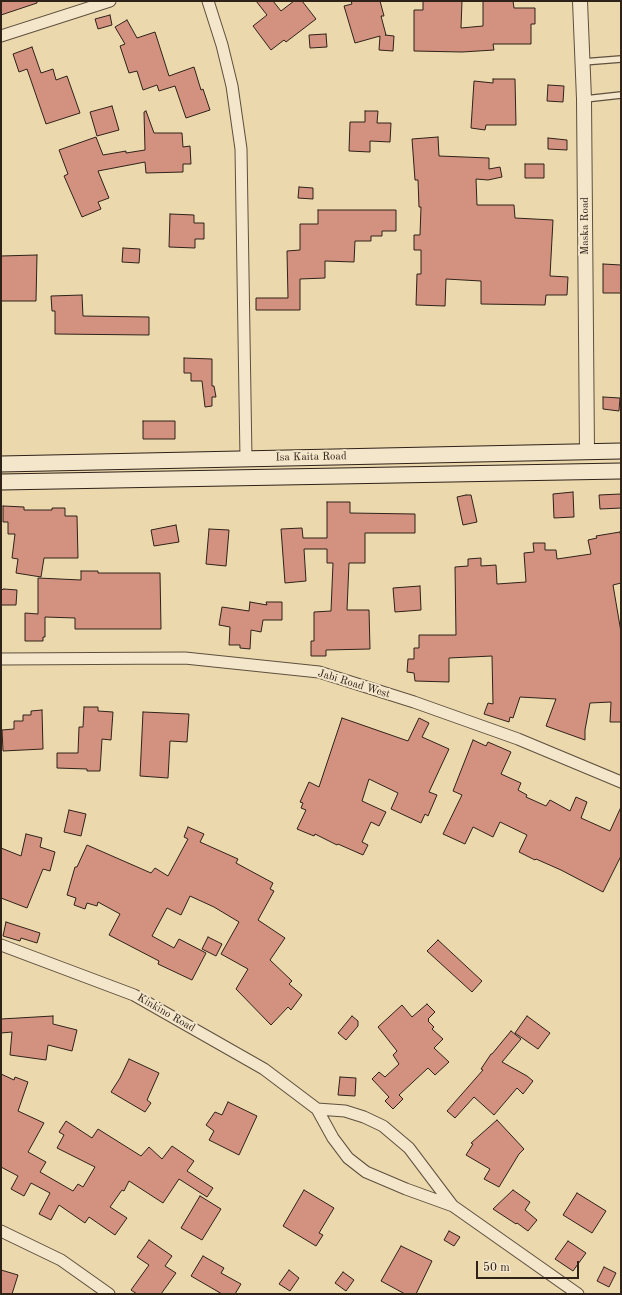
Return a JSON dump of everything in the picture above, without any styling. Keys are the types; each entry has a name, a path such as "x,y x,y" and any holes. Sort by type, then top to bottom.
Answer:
{"main road":[{"name":"Isa Kaita Road","path":"1,464 621,451"},
{"path":"70,463 72,481"},
{"name":"Isa Kaita Road","path":"1,482 621,471"}],"street":[{"path":"1,36 110,1"},
{"path":"208,1 222,45 232,86 241,149 246,459"},
{"name":"Maska Road","path":"580,1 584,99 587,451"},
{"name":"Jabi Road West","path":"1,659 185,658 319,672 414,702 518,739 621,782"},
{"name":"Kinkino Road","path":"1,945 134,995 264,1069 317,1109 333,1138 348,1158 366,1172 406,1189 453,1206 578,1294"},
{"name":"Kinkino Road","path":"317,1109 345,1111 364,1117 383,1126 409,1148 453,1206"},
{"path":"1,1231 61,1260 109,1294"}],"lane":[{"path":"583,62 621,59"},
{"path":"584,99 621,95"}],"building":[{"path":"1,1 37,1 37,3 1,15"},
{"path":"256,1 273,1 281,11 294,1 302,1 316,19 286,42 284,40 271,50 253,26 267,15"},
{"path":"351,1 380,1 384,16 381,16 385,35 394,36 393,51 379,50 380,36 355,43 344,6 352,4"},
{"path":"423,1 462,1 461,28 483,26 483,1 513,1 514,8 535,8 535,24 531,24 531,44 493,44 494,50 462,52 414,51 414,10 423,10"},
{"path":"110,15 112,25 98,29 95,19"},
{"path":"127,20 137,38 155,32 169,76 194,67 201,90 203,89 210,110 186,118 175,86 159,91 157,85 143,90 137,71 129,73 120,46 125,44 115,27"},
{"path":"326,34 327,47 310,48 309,35"},
{"path":"32,47 41,73 53,69 56,80 67,76 80,113 46,124 27,69 19,72 13,54"},
{"path":"493,79 515,79 516,125 486,125 485,130 471,128 474,81 493,83"},
{"path":"548,85 564,86 563,102 547,101"},
{"path":"112,106 119,130 97,136 90,112"},
{"path":"146,111 154,133 182,133 183,147 190,146 191,164 183,164 183,172 146,173 145,162 98,171 109,198 98,202 101,209 82,217 64,176 68,174 59,150 96,137 103,155 126,151 126,153 145,150 144,112"},
{"path":"365,111 378,111 377,123 391,123 390,142 370,141 370,152 349,151 350,122 365,122"},
{"path":"438,137 439,156 489,158 489,169 500,167 502,177 488,180 476,179 477,205 514,205 515,218 553,220 550,276 568,277 567,295 546,295 545,305 481,304 481,281 446,279 445,306 416,305 417,274 421,274 421,250 414,250 414,235 420,235 421,207 419,207 418,180 415,180 412,139"},
{"path":"548,138 567,140 567,150 548,149"},
{"path":"525,164 544,164 544,178 525,178"},
{"path":"299,187 313,188 313,199 298,198"},
{"path":"318,210 396,210 396,231 382,231 382,236 371,236 371,241 355,241 354,262 325,261 325,278 300,279 300,310 256,310 256,298 288,298 287,251 300,250 300,224 318,224"},
{"path":"170,214 194,215 194,223 204,223 204,239 195,239 195,248 169,247"},
{"path":"123,248 140,249 139,263 122,262"},
{"path":"37,255 36,301 1,301 1,256"},
{"path":"603,264 621,265 621,293 603,293"},
{"path":"82,295 83,316 149,317 149,335 55,334 55,311 52,311 51,296"},
{"path":"184,358 212,359 212,386 214,386 216,397 212,397 212,406 205,407 202,381 191,381 191,373 184,373"},
{"path":"603,397 620,398 619,411 603,409"},
{"path":"143,421 175,421 175,439 143,439"},
{"path":"573,492 574,517 554,518 553,494"},
{"path":"621,494 621,508 600,509 599,495"},
{"path":"471,495 477,522 463,525 457,497"},
{"path":"327,502 350,502 350,513 415,514 415,533 365,533 365,563 349,563 347,610 369,610 370,649 326,650 326,656 311,656 311,641 314,641 314,612 331,611 333,563 327,563 327,549 304,549 306,581 285,583 281,529 302,528 303,538 327,538"},
{"path":"3,506 24,507 24,510 52,510 52,508 65,508 65,516 77,516 78,558 44,558 41,577 16,573 18,559 12,558 15,534 8,534 8,522 3,522"},
{"path":"176,525 179,542 154,546 151,530"},
{"path":"209,529 229,530 226,566 206,564"},
{"path":"620,532 621,583 613,585 621,632 621,722 610,722 611,702 590,703 585,730 585,740 546,726 556,699 520,697 513,718 510,717 509,722 484,714 488,703 493,704 492,656 449,658 449,682 415,681 414,673 407,672 408,659 414,659 414,648 419,648 419,635 456,635 455,567 468,566 468,559 481,558 481,566 496,565 497,584 526,582 524,553 534,552 533,543 545,543 545,550 556,550 557,559 591,554 588,540 597,538 596,536"},
{"path":"81,571 98,571 98,573 160,573 161,629 75,629 75,618 45,617 45,637 43,637 43,641 25,641 25,613 38,614 38,578 81,580"},
{"path":"420,586 421,610 395,612 393,588"},
{"path":"1,590 17,590 16,605 1,605"},
{"path":"250,602 267,605 266,602 282,602 282,620 263,620 261,632 251,630 250,649 240,648 240,645 229,645 230,627 219,625 222,607 249,611"},
{"path":"84,707 98,707 98,711 113,712 111,740 102,739 100,771 57,768 57,753 78,753 79,727 83,727"},
{"path":"42,710 43,749 3,751 2,730 14,729 14,721 23,721 23,715 31,715 31,711"},
{"path":"143,712 189,714 187,742 170,741 168,778 140,776"},
{"path":"342,718 408,741 419,718 429,723 422,737 449,749 429,792 437,795 428,816 425,814 421,823 391,809 398,793 369,779 362,801 386,812 379,826 371,822 362,842 368,845 363,855 338,844 337,845 315,834 314,836 297,829 306,810 301,808 303,803 300,802 309,782 319,787"},
{"path":"473,740 486,746 488,742 511,752 501,774 521,783 518,790 527,795 526,797 546,806 550,800 570,811 576,797 587,802 581,818 610,831 621,807 621,856 603,892 561,870 519,852 527,835 500,822 493,837 473,827 465,844 443,834 462,795 453,791"},
{"path":"69,810 86,814 81,836 64,832"},
{"path":"188,827 204,834 200,842 238,859 236,863 273,883 270,889 274,891 258,920 285,938 270,960 292,981 289,984 302,995 291,1010 288,1007 271,1025 236,989 248,969 221,954 239,922 214,907 190,896 181,915 167,908 152,936 174,948 179,939 206,953 192,980 158,964 159,961 109,935 120,914 98,902 97,906 87,903 85,909 74,905 76,898 67,895 75,867 77,867 87,845 151,873 155,868 168,876 188,839 184,837"},
{"path":"26,834 42,838 40,847 55,852 50,871 43,869 27,908 1,898 1,848 21,856"},
{"path":"6,922 40,933 37,943 21,938 20,941 3,936"},
{"path":"208,937 222,944 216,956 202,949"},
{"path":"438,940 482,981 472,992 427,951"},
{"path":"427,1004 435,1012 428,1019 428,1021 434,1027 432,1029 443,1039 434,1048 449,1062 435,1075 428,1068 399,1095 403,1099 393,1109 385,1101 389,1097 372,1079 379,1072 385,1077 399,1064 393,1055 397,1051 378,1027 402,1005 412,1017"},
{"path":"53,1016 53,1024 77,1030 72,1051 48,1045 46,1060 10,1055 12,1032 1,1033 1,1019"},
{"path":"352,1016 358,1021 358,1026 346,1040 338,1033"},
{"path":"527,1016 550,1033 538,1049 515,1033"},
{"path":"511,1031 521,1039 502,1062 533,1081 523,1094 517,1088 494,1115 474,1097 455,1118 447,1111 483,1070 481,1069 491,1054"},
{"path":"129,1059 159,1073 147,1100 151,1103 145,1112 111,1092"},
{"path":"1,1074 14,1080 15,1077 28,1082 18,1111 44,1123 28,1152 46,1162 40,1172 73,1191 78,1184 83,1187 95,1167 57,1148 64,1135 59,1132 66,1121 92,1138 98,1129 141,1156 149,1147 162,1159 172,1146 194,1161 187,1171 213,1188 207,1197 179,1179 163,1203 129,1181 124,1191 122,1190 110,1207 127,1218 115,1235 89,1217 85,1223 59,1205 51,1220 39,1214 50,1193 31,1183 24,1196 11,1189 18,1176 1,1167"},
{"path":"340,1077 356,1078 355,1096 338,1095"},
{"path":"228,1102 257,1116 239,1155 209,1140 214,1131 206,1125 215,1112 222,1115"},
{"path":"497,1120 524,1149 519,1154 499,1187 484,1179 490,1169 466,1155 473,1144 471,1143"},
{"path":"304,1190 334,1208 319,1233 323,1235 316,1246 283,1226"},
{"path":"513,1190 530,1202 525,1210 537,1220 528,1231 493,1209"},
{"path":"577,1193 606,1211 592,1233 563,1215"},
{"path":"200,1196 221,1209 202,1240 181,1228"},
{"path":"449,1231 460,1237 454,1246 444,1240"},
{"path":"149,1240 172,1256 165,1266 176,1273 161,1294 137,1294 131,1290 149,1265 137,1257"},
{"path":"568,1241 586,1253 573,1271 555,1259"},
{"path":"401,1246 432,1261 416,1294 405,1294 381,1281"},
{"path":"203,1256 224,1268 221,1273 241,1284 235,1294 222,1294 191,1276"},
{"path":"604,1267 616,1273 609,1287 597,1281"},
{"path":"1,1270 18,1275 12,1294 1,1294"},
{"path":"289,1270 299,1278 290,1291 279,1284"},
{"path":"343,1272 354,1280 346,1291 335,1283"}]}
